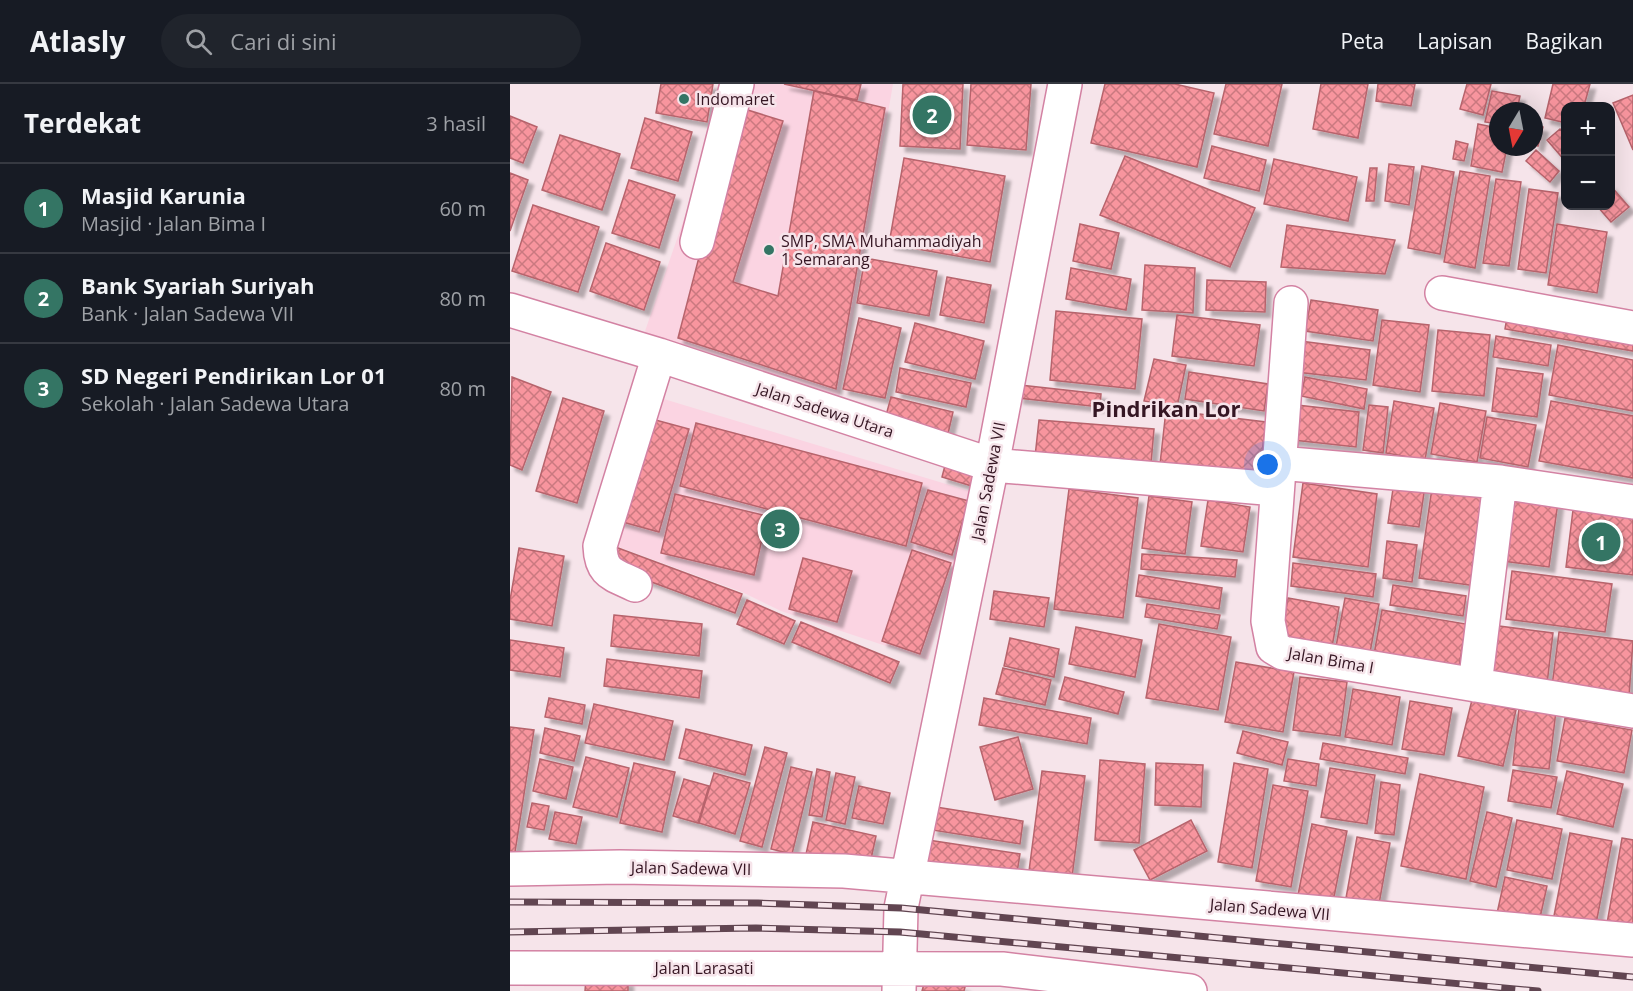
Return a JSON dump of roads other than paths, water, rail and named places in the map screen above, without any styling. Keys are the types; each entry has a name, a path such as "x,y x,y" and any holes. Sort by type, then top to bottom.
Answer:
{"street":[{"path":"697,242 737,84"},
{"name":"Jalan Sadewa VII","path":"905,888 992,465 1065,84"},
{"path":"1442,293 1633,328"},
{"name":"Jalan Bima I","path":"1291,303 1268,621 1273,647 1283,653 1633,711"},
{"name":"Jalan Sadewa Utara","path":"510,310 659,355 992,465"},
{"path":"636,585 605,570 600,560 600,546 659,355"},
{"path":"992,465 1500,482 1633,502"},
{"path":"1475,685 1500,482"},
{"name":"Jalan Sadewa VII","path":"510,869 620,867 832,870 905,888 1633,940"},
{"path":"899,980 905,888"},
{"name":"Jalan Larasati","path":"510,968 899,980 1002,969 1190,991"}],"railway":[{"path":"510,902 758,903 901,908 1633,977"},
{"path":"510,932 756,928 900,932 1538,991"}],"place":[{"name":"Indomaret","path":"684,99"},
{"name":"Bank Syariah Suriyah","path":"932,115"},
{"name":"SMP, SMA Muhammadiyah 1 Semarang","path":"769,250"},
{"name":"SD Negeri Pendirikan Lor 01","path":"780,529"},
{"name":"Masjid Karunia","path":"1601,542"}],"district":[{"name":"Pindrikan Lor","path":"1166,409"}]}
